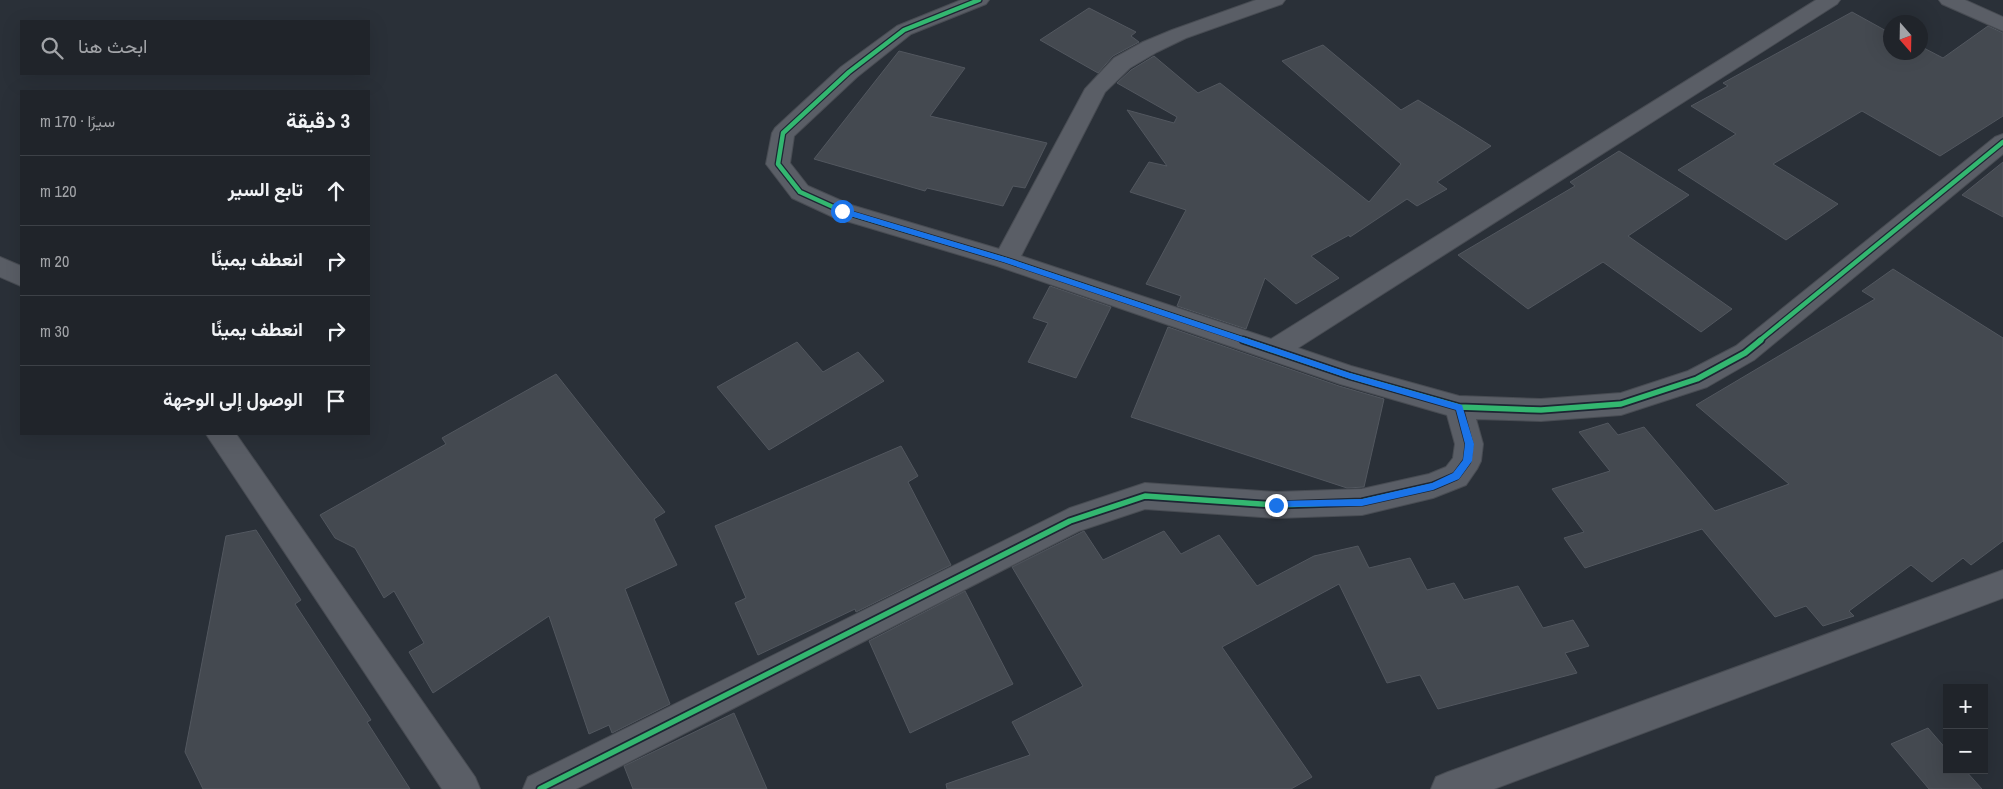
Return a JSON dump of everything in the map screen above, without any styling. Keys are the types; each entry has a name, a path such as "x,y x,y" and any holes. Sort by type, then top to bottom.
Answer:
{"street":[{"path":"979,0 904,30 849,72 783,133 778,164 800,192 842,211 1006,260 1350,376 1459,407 1541,410 1622,404 1697,379 1745,353 2003,142"},
{"path":"1006,260 1096,89 1122,63 1150,47 1179,34 1275,0"},
{"path":"1274,350 1830,0"},
{"path":"1949,0 2003,25"},
{"path":"0,266 20,276"},
{"path":"540,789 1070,521 1145,496 1258,504 1362,502 1433,486 1456,476 1468,461 1469,444 1459,407"},
{"path":"221,435 463,789"},
{"path":"1448,789 2003,584"}],"building":[{"path":"1089,8 1136,32 1131,36 1139,42 1113,56 1098,73 1040,40"},
{"path":"1852,12 1883,29 1883,60 1928,60 1928,50 1943,58 1988,26 2003,33 2003,116 1940,156 1862,111 1773,164 1838,204 1786,240 1678,170 1736,134 1691,106 1728,86 1723,83"},
{"path":"1323,45 1401,110 1418,100 1491,146 1437,182 1447,189 1417,206 1407,199 1350,237 1349,235 1311,256 1339,278 1296,304 1265,278 1246,329 1177,306 1181,296 1146,284 1186,210 1130,192 1149,162 1167,166 1127,110 1174,123 1177,117 1117,83 1131,70 1154,56 1198,93 1220,83 1369,202 1401,164 1282,61"},
{"path":"899,51 965,68 930,116 1047,143 1025,188 1013,186 1003,206 927,188 925,191 814,159"},
{"path":"1619,151 1689,195 1628,236 1732,309 1701,332 1603,262 1528,309 1458,255 1575,186 1570,182"},
{"path":"2003,162 2003,217 1962,195"},
{"path":"1893,269 2003,338 2003,541 1971,565 1963,558 1932,582 1911,565 1849,611 1854,616 1823,626 1806,606 1775,617 1702,529 1585,568 1564,538 1584,532 1552,489 1610,471 1579,432 1608,423 1618,435 1644,427 1715,511 1789,484 1696,405 1875,299 1862,291"},
{"path":"1050,286 1111,307 1076,378 1028,362 1048,323 1033,318"},
{"path":"1168,327 1339,386 1384,399 1364,487 1347,488 1131,417"},
{"path":"797,342 823,372 858,352 884,381 769,450 717,387"},
{"path":"556,374 665,512 654,519 677,565 625,589 670,704 612,733 609,725 589,734 549,616 433,693 409,652 424,643 394,591 384,598 355,548 335,538 320,515 446,444 442,438"},
{"path":"901,446 918,476 908,482 951,565 856,612 855,609 758,655 735,603 746,598 715,526"},
{"path":"256,530 301,600 295,604 371,720 367,722 410,789 203,789 185,752 226,536"},
{"path":"1084,531 1103,560 1164,531 1181,554 1219,535 1257,586 1314,556 1358,546 1369,568 1410,558 1427,590 1454,583 1464,600 1518,586 1543,628 1573,620 1589,646 1565,653 1577,673 1438,709 1420,675 1387,683 1339,584 1222,647 1312,777 1291,789 947,789 946,784 1030,755 1012,722 1083,686 1012,567"},
{"path":"965,591 1013,684 910,733 869,641"},
{"path":"734,713 767,789 633,789 624,766"},
{"path":"1928,728 1943,745 1943,774 1969,774 1982,789 1929,789 1891,744"}],"cycle path":[{"path":"979,0 904,30 849,72 783,133 778,164 800,192 842,211 1006,260 1350,376 1459,407 1541,410 1621,404 1697,379 1745,353 2003,142"},
{"path":"540,789 1070,521 1145,496 1277,505 1362,502 1433,486 1456,476 1467,461 1469,444 1459,407"}],"route":[{"path":"842,211 1006,260 1350,376 1459,407 1469,444 1468,461 1456,476 1433,486 1362,502 1276,505"}]}
